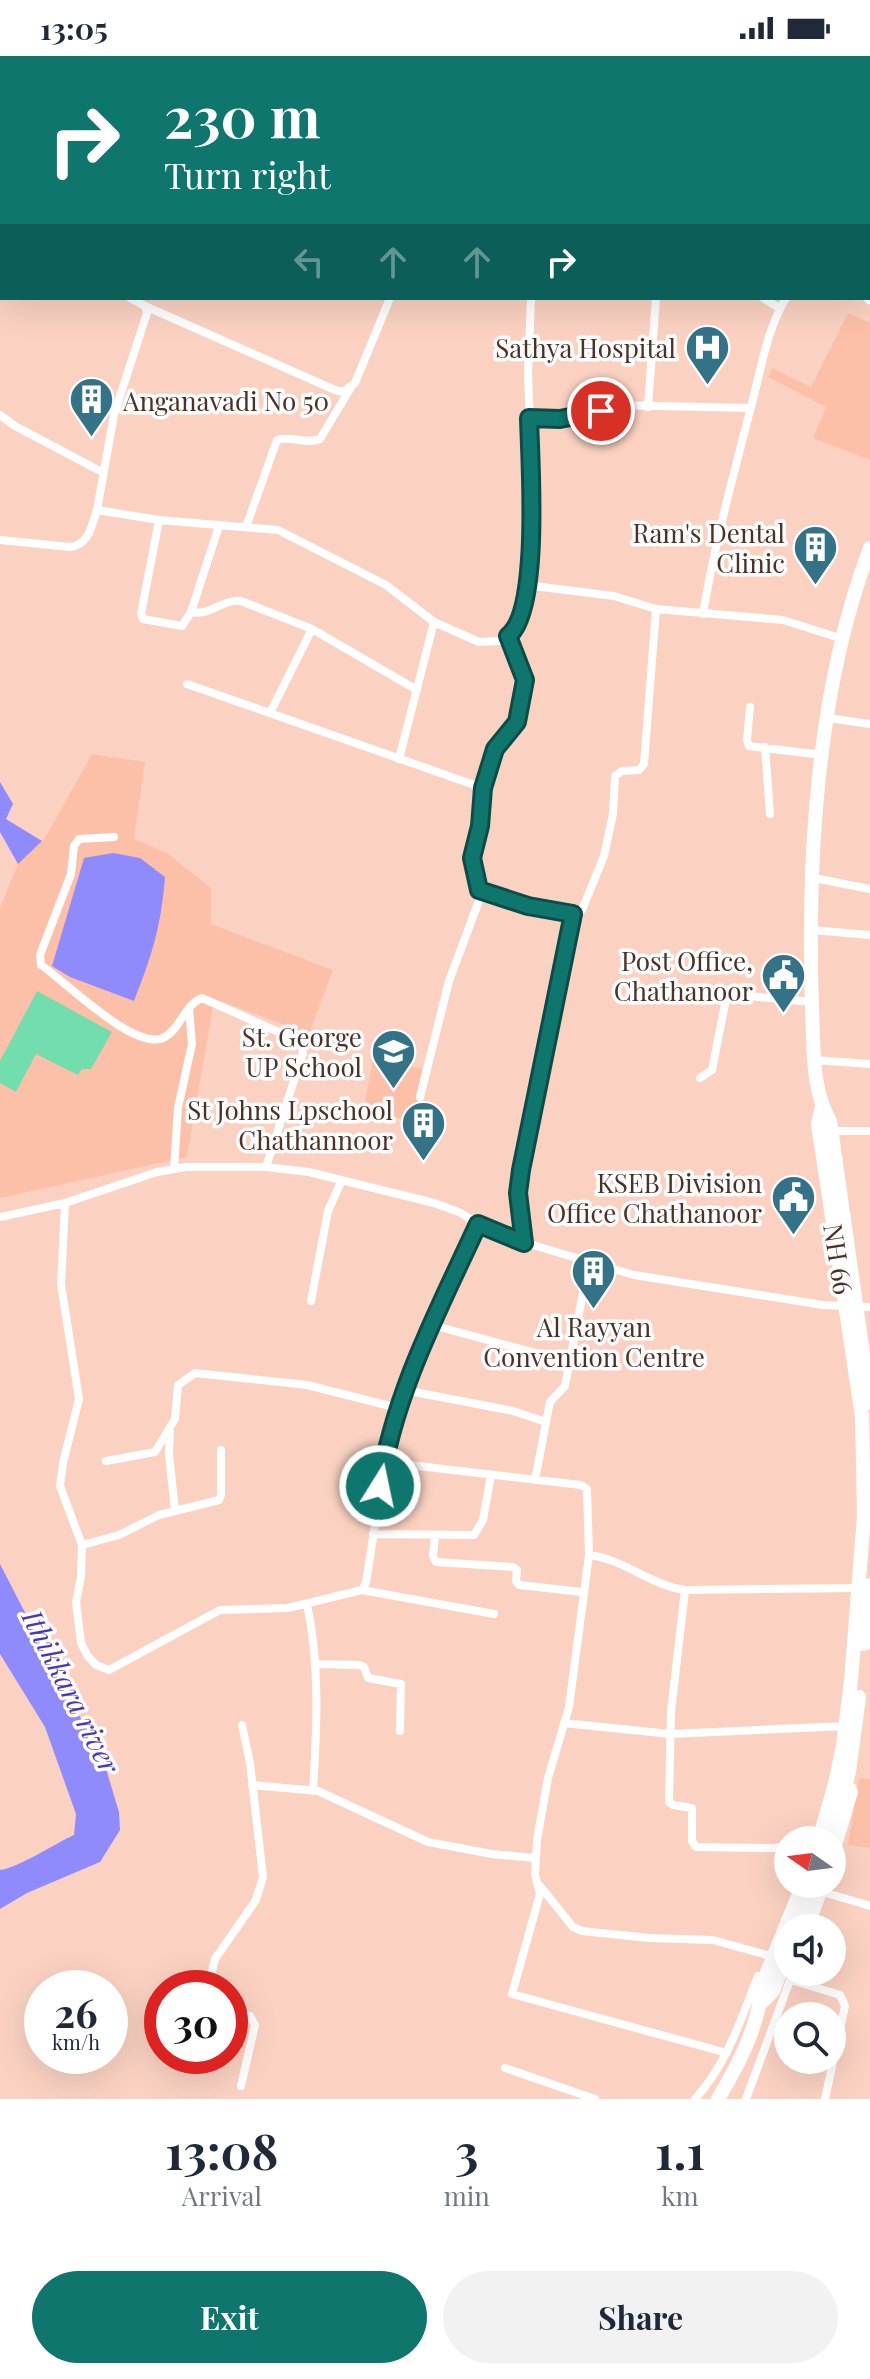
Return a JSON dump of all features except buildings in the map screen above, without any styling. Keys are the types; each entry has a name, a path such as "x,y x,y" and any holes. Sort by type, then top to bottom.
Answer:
{"highway":[{"name":"NH 66","path":"870,548 866,570 843,639 828,718 812,930 814,1060 822,1107 832,1131 870,1403"},
{"name":"NH 66","path":"822,1107 818,1124 858,1307 864,1516 865,1586 853,1745 834,1826"},
{"name":"NH 66","path":"823,1826 846,1726 865,1586"},
{"path":"801,1914 813,1898"},
{"path":"718,2099 741,2055 760,2004 761,1987 774,1961"},
{"path":"760,2004 775,1986"}],"street":[{"path":"246,527 275,442 281,438 305,442 320,439 355,383 389,300"},
{"path":"97,510 159,520 278,530 386,585 434,622 479,642 493,642 508,636 517,626 526,585 533,490 528,374 531,300"},
{"path":"648,407 656,300"},
{"path":"766,300 779,308"},
{"path":"703,614 713,554 779,308 785,300"},
{"path":"143,302 335,390 343,392 350,389"},
{"path":"0,540 70,547 79,546 87,539 97,510 114,415 147,316 143,302"},
{"path":"529,418 560,419 597,414 612,405 751,408"},
{"path":"0,415 102,472"},
{"path":"159,520 141,617 182,626 191,612 219,526"},
{"path":"526,585 614,596 656,609 777,619 843,639"},
{"path":"191,612 204,614 236,600 312,629 417,690"},
{"path":"508,636 525,680 520,713 514,728 495,749 483,788 480,826 472,858 479,890 528,906 573,914 582,910 604,856 613,814 615,777 620,771 639,770 644,764 656,609"},
{"path":"399,759 434,622"},
{"path":"270,713 312,629"},
{"path":"187,684 483,788"},
{"path":"750,707 747,744 823,755"},
{"path":"828,718 870,724"},
{"path":"765,747 770,814"},
{"path":"114,837 79,839 74,846 71,874 40,955 41,965 117,1026 146,1040 156,1041 174,1031 189,1008 198,999 206,999 295,1037 304,1045 266,1167"},
{"path":"814,878 870,889"},
{"path":"420,1097 449,981 483,890"},
{"path":"524,1243 518,1193 520,1176 573,914"},
{"path":"812,930 870,935"},
{"path":"700,1078 712,1070 727,994 812,1002"},
{"path":"174,1169 178,1108 192,1044 189,1008"},
{"path":"814,1060 870,1064"},
{"path":"832,1131 870,1131"},
{"path":"0,1217 65,1203 127,1181 174,1169 266,1167 309,1172 434,1203 524,1243 634,1275 858,1307"},
{"path":"311,1301 328,1211 341,1182"},
{"path":"65,1203 61,1284 79,1399 60,1486 82,1545 76,1602 78,1631 87,1655 103,1669 109,1670 215,1612 231,1608 288,1608 362,1590 494,1614"},
{"path":"362,1590 366,1583 384,1462 398,1408 478,1224"},
{"path":"535,1480 552,1399 565,1386 589,1261"},
{"path":"432,1325 569,1362"},
{"path":"106,1461 155,1452 170,1432 175,1419 178,1385 195,1373 307,1385 398,1408"},
{"path":"404,1390 513,1411 546,1422"},
{"path":"170,1432 169,1454 175,1510"},
{"path":"82,1545 119,1535 175,1510 221,1498 221,1450"},
{"path":"384,1462 585,1487 589,1498 589,1555 569,1707 548,1778 534,1858 540,1894 512,1989 513,1995 727,2053"},
{"path":"373,1534 468,1536 478,1532 491,1475"},
{"path":"435,1536 433,1559 436,1562 513,1567 517,1570 519,1585 582,1592"},
{"path":"589,1555 606,1558 665,1586 685,1590 865,1586"},
{"path":"685,1590 670,1734 669,1802 692,1808 694,1845 702,1848 774,1846"},
{"path":"307,1604 316,1664 313,1790"},
{"path":"316,1664 359,1665 364,1667 368,1678 401,1684 400,1731"},
{"path":"564,1723 670,1734 846,1726"},
{"path":"213,1970 216,1957 256,1900 262,1881 242,1725"},
{"path":"252,1785 313,1790 428,1842 534,1858"},
{"path":"844,1826 854,1792 852,1787 846,1785"},
{"path":"536,1882 573,1927 582,1931 713,1940 767,1955"},
{"path":"846,1897 870,1906"},
{"path":"695,2099 727,2053 774,1938"},
{"path":"746,2099 788,1986"},
{"path":"818,1986 843,1999 844,2016 825,2099"},
{"path":"248,2016 255,2025 248,2056"},
{"path":"505,2068 595,2099"},
{"path":"241,2086 244,2074"}],"shaded area":[{"path":"848,313 868,322 870,319 870,460 813,438 826,407 768,377 772,368 811,387"},
{"path":"92,754 145,762 134,839 167,853 211,888 211,924 333,970 309,1034 220,1001 213,1007 187,1157 0,1198 0,908 20,859 45,838"},
{"path":"0,782 13,804 6,819 42,841 18,864 0,832"},
{"path":"113,853 140,858 165,877 155,940 134,1001 70,977 52,966 84,858"},
{"name":"St. George UP School","path":"373,1059 423,1069 413,1121 363,1111"},
{"path":"0,1564 53,1667 63,1677 66,1694 100,1749 119,1812 120,1830 100,1862 27,1893 0,1909 0,1870 26,1861 74,1835 76,1814 45,1727 0,1654"},
{"path":"859,1778 870,1779 870,1848 848,1845"}],"green space":[{"path":"37,991 112,1032 91,1069 82,1069 78,1075 36,1054 16,1092 0,1083 0,1061"}],"place":[{"name":"Sathya Hospital","path":"707,386"},
{"name":"Anganavadi No 50","path":"92,439"},
{"name":"Ram's Dental Clinic","path":"816,586"},
{"name":"Post Office, Chathanoor","path":"784,1014"},
{"name":"St. George UP School","path":"393,1090"},
{"name":"St Johns Lpschool Chathannoor","path":"424,1163"},
{"name":"KSEB Division Office Chathanoor","path":"793,1236"},
{"name":"Al Rayyan Convention Centre","path":"594,1310"}],"route":[{"path":"380,1486 389,1435 404,1390 478,1224 524,1243 518,1193 521,1170 573,914 528,906 479,890 472,858 491,758 499,741 517,722 525,680 508,636 520,619 530,544 533,490 529,418 560,419 601,411"}],"water label":[{"name":"Ithikkara river","path":"72,1691"}]}
